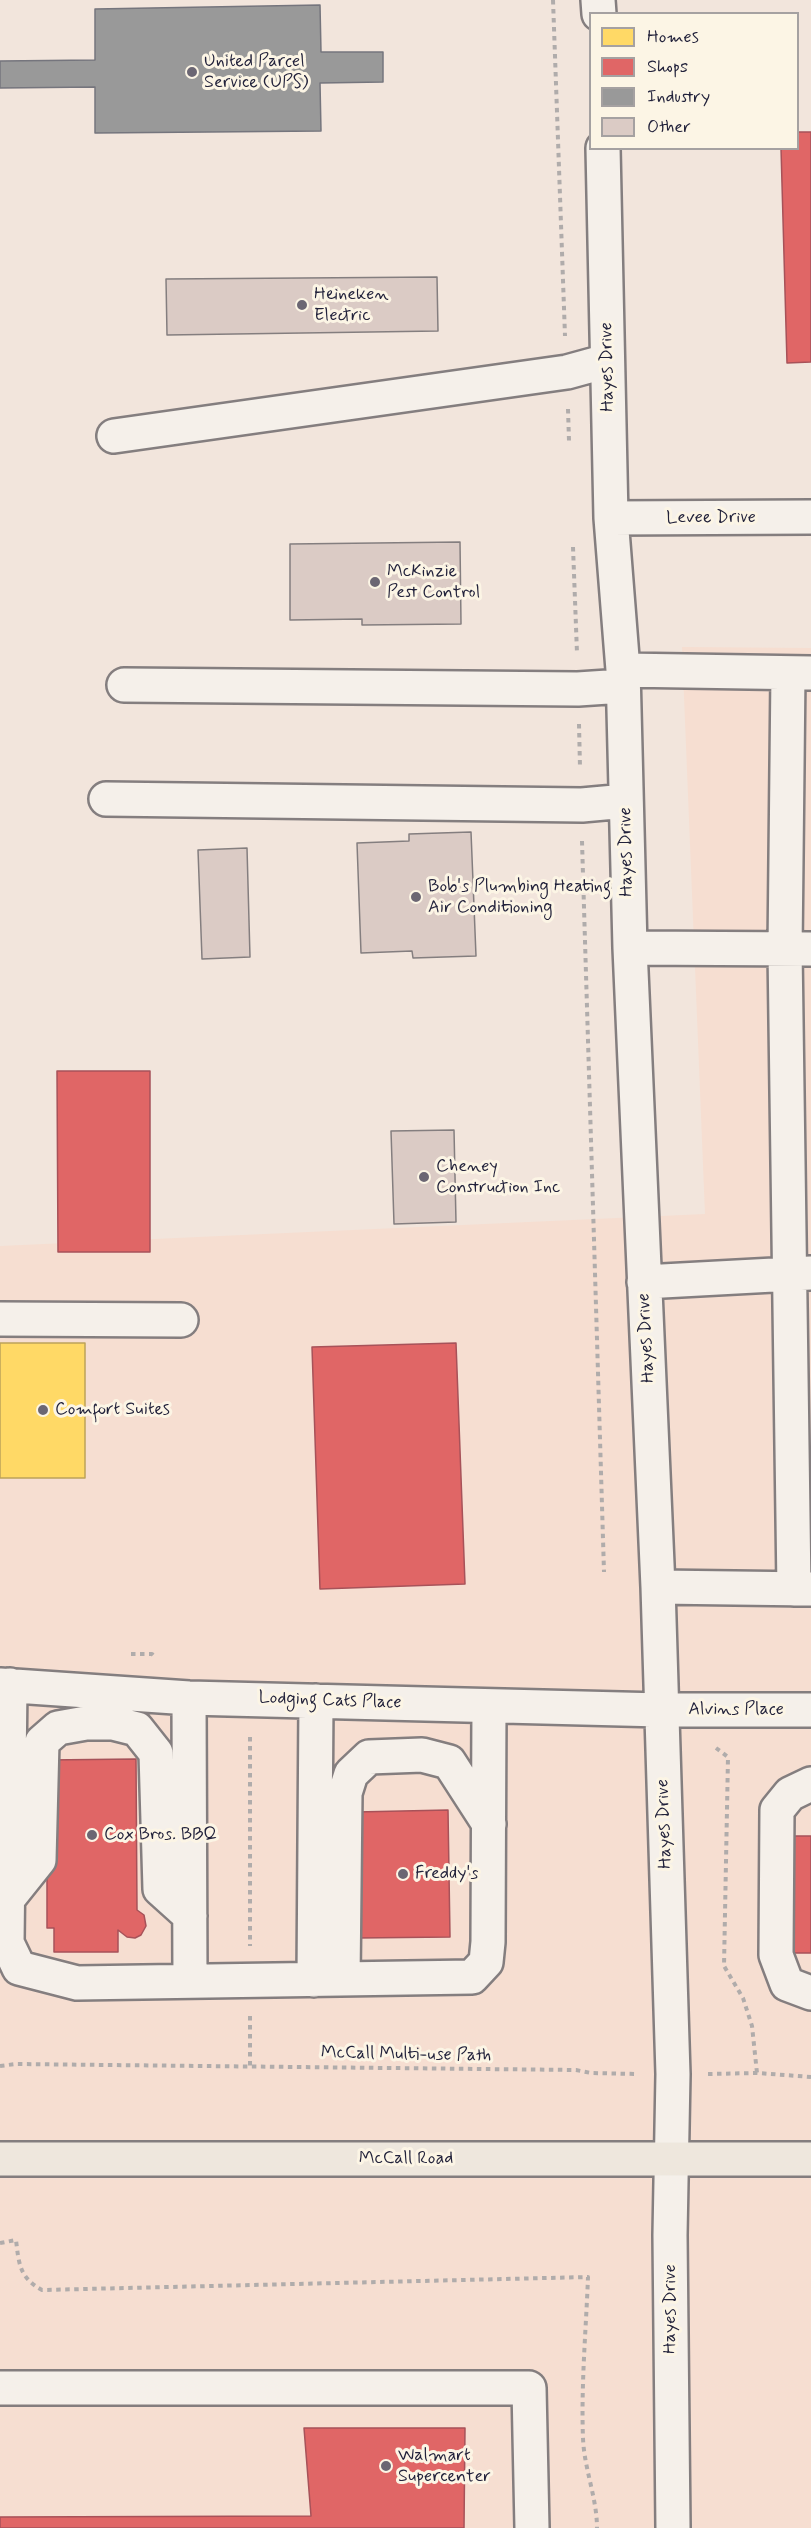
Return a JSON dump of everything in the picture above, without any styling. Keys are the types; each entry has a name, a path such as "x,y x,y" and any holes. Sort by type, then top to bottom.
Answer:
{"main road":[{"name":"McCall Road","path":"0,2159 811,2159"}],"street":[{"name":"Hayes Drive","path":"603,150 611,518 623,678 630,948 658,1587 673,2074 673,2528"},
{"path":"114,436 567,372 608,361"},
{"name":"Levee Drive","path":"611,518 811,517"},
{"path":"124,685 578,689 623,678 800,673 798,949 803,1589 658,1587"},
{"path":"106,799 582,805 626,801"},
{"path":"630,948 798,949"},
{"path":"644,1282 800,1273"},
{"path":"0,1319 181,1320"},
{"path":"5,1685 7,1944 19,1968 77,1983 472,1977 486,1962 489,1941 489,1706"},
{"name":"Lodging Cats Place","path":"5,1685 189,1698 661,1710"},
{"path":"189,1698 190,1981"},
{"path":"316,1701 328,1980"},
{"name":"Alvins Place","path":"661,1710 811,1710"},
{"path":"7,1900 39,1860 42,1742 58,1728 86,1723 113,1723 137,1729 156,1753 160,1889 190,1916"},
{"path":"328,1980 345,1793 351,1774 369,1757 422,1755 449,1762 489,1824"},
{"path":"811,1784 790,1794 777,1810 776,1921 776,1955 787,1984 811,1993"},
{"path":"0,2388 529,2388 532,2528"}],"path":[{"path":"250,1699 250,2066"},
{"path":"709,1743 728,1757 724,1966 743,1998 752,2026 757,2073"},
{"name":"McCall Multi-use Path","path":"0,2066 16,2064 576,2070 591,2073 757,2073 811,2077"},
{"path":"0,2243 16,2240 20,2268 28,2283 42,2290 588,2277 583,2439 597,2513 597,2528"}],"shaded area":[{"path":"682,647 811,648 811,2528 0,2528 0,1246 705,1214"}],"building: Homes":[{"name":"Comfort Suites","path":"0,1343 85,1343 85,1478 0,1478"}],"building: Shops":[{"path":"799,132 811,132 811,362 787,363 781,150 799,150"},
{"path":"57,1071 150,1071 150,1252 58,1252"},
{"path":"456,1343 465,1584 320,1589 312,1347"},
{"name":"Cox Bros. BBQ","path":"136,1759 137,1910 144,1915 146,1926 141,1935 135,1938 127,1937 118,1930 118,1952 54,1952 54,1928 47,1928 47,1760"},
{"name":"Freddy's","path":"448,1810 450,1937 357,1938 356,1812"},
{"path":"794,1836 811,1836 811,1953 794,1953"},
{"name":"Walmart Supercenter","path":"304,2428 465,2428 464,2528 0,2528 0,2517 311,2516"}],"building: Industry":[{"name":"United Parcel Service (UPS)","path":"320,5 321,52 383,52 383,82 320,83 321,131 95,133 95,87 0,88 0,61 95,60 95,9"}],"building: Other":[{"name":"Heineken Electric","path":"437,277 438,331 167,335 166,279"},
{"name":"McKinzie Pest Control","path":"460,542 461,624 362,625 362,619 290,620 290,544"},
{"name":"Bob's Plumbing Heating Air Conditioning","path":"471,832 476,956 413,958 412,951 361,953 357,843 409,841 409,834"},
{"path":"247,848 250,957 202,959 198,850"},
{"name":"Cheney Construction Inc","path":"454,1130 456,1222 394,1224 391,1131"}],"place":[{"name":"United Parcel Service (UPS)","path":"192,72"},
{"name":"Heineken Electric","path":"302,305"},
{"name":"McKinzie Pest Control","path":"375,582"},
{"name":"Bob's Plumbing Heating Air Conditioning","path":"416,897"},
{"name":"Cheney Construction Inc","path":"424,1177"},
{"name":"Comfort Suites","path":"43,1410"},
{"name":"Cox Bros. BBQ","path":"92,1835"},
{"name":"Freddy's","path":"403,1874"},
{"name":"Walmart Supercenter","path":"386,2466"}]}
